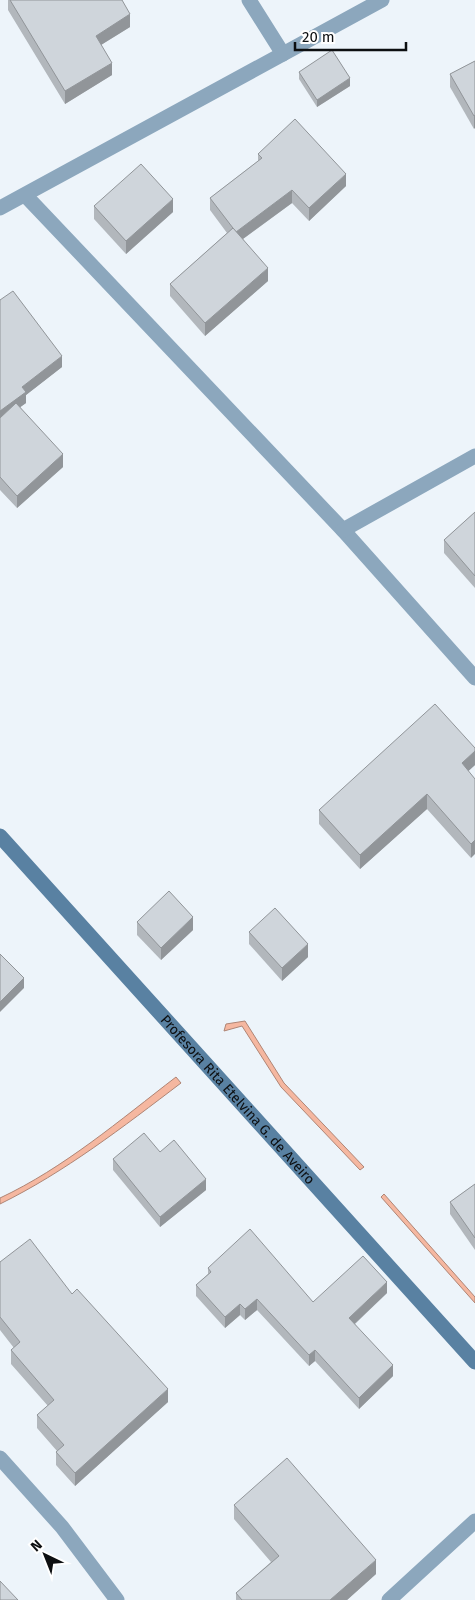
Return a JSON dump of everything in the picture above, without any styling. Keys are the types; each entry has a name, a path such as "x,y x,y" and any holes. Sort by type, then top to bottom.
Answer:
{"street":[{"path":"249,0 283,54"},
{"path":"0,208 382,0"},
{"path":"25,195 344,530 475,678"},
{"path":"344,530 475,456"},
{"name":"Profesora Rita Etelvina G. de Aveiro","path":"0,836 475,1362"},
{"path":"0,1458 62,1527 117,1600"},
{"path":"389,1600 438,1552 475,1521"}],"shaded area":[{"path":"245,1021 284,1083 364,1167 360,1170 281,1087 242,1026 224,1031 226,1024"},
{"path":"176,1077 181,1083 115,1132 48,1178 0,1204 0,1198 24,1186 69,1158"},
{"path":"384,1194 475,1297 475,1303 381,1197"}],"building":[{"path":"10,0 122,0 130,14 96,36 112,63 65,91"},
{"path":"332,50 350,78 317,100 299,72"},
{"path":"475,61 475,115 474,116 450,74"},
{"path":"295,119 346,174 309,208 292,190 236,232 210,198 262,158 258,154"},
{"path":"141,164 173,199 126,241 94,206"},
{"path":"233,228 268,268 205,323 170,284"},
{"path":"13,291 62,356 22,387 26,392 0,411 0,300"},
{"path":"16,403 63,454 17,496 0,477 0,418"},
{"path":"475,512 475,576 444,540"},
{"path":"435,704 475,748 475,751 462,763 475,779 475,840 471,844 427,794 360,855 319,810"},
{"path":"169,891 193,917 161,948 137,922"},
{"path":"275,908 308,944 282,968 249,932"},
{"path":"0,954 24,978 0,1002"},
{"path":"144,1133 160,1152 174,1140 206,1179 160,1217 113,1159"},
{"path":"475,1184 475,1238 450,1202"},
{"path":"250,1229 313,1302 363,1256 387,1282 349,1318 393,1365 359,1398 315,1350 309,1355 257,1299 245,1309 240,1304 225,1317 196,1285 211,1272 208,1268"},
{"path":"30,1239 72,1294 77,1289 168,1389 75,1473 56,1452 64,1445 37,1415 54,1400 11,1350 20,1342 0,1317 0,1262"},
{"path":"287,1458 376,1560 330,1600 242,1600 236,1593 279,1556 234,1505"},
{"path":"0,1581 18,1600 0,1600"}]}
